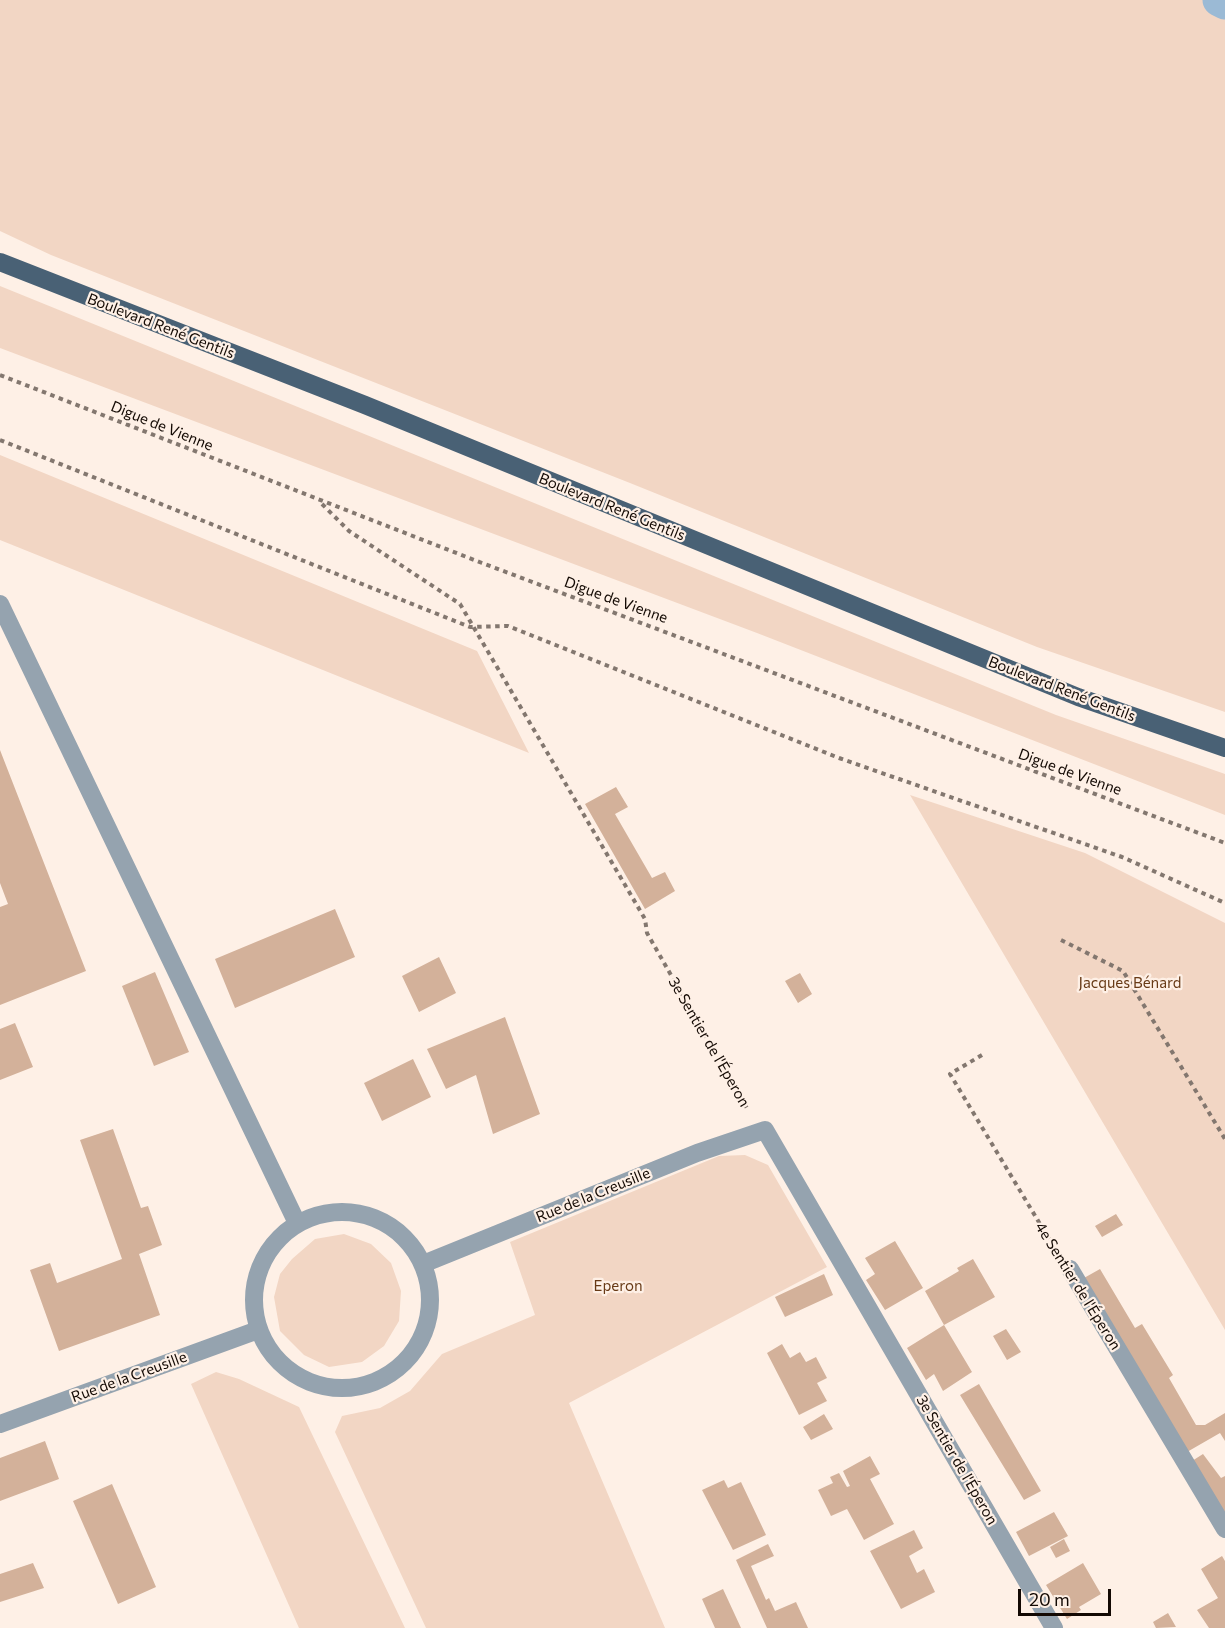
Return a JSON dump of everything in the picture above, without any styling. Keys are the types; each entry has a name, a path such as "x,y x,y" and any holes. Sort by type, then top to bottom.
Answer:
{"main road":[{"name":"Boulevard René Gentils","path":"0,262 365,405 1078,697 1225,748"}],"street":[{"path":"0,604 297,1223"},
{"name":"Rue de la Creusille","path":"423,1264 697,1154 765,1130"},
{"name":"3e Sentier de l'Éperon","path":"765,1130 1054,1628"},
{"path":"354,1212 383,1221 406,1239 423,1264 430,1292 428,1321 421,1339 417,1348 397,1370 372,1384 343,1389 315,1385 290,1373 270,1354 258,1330 253,1300 258,1270 274,1244 297,1223 324,1213 354,1212"},
{"name":"4e Sentier de l'Éperon","path":"1070,1269 1225,1530"},
{"name":"Rue de la Creusille","path":"1,1419 258,1330"}],"path":[{"name":"Digue de Vienne","path":"0,375 320,501 1225,843"},
{"path":"0,440 473,626 508,626 839,758 1122,856 1225,903"},
{"name":"3e Sentier de l'Éperon","path":"320,501 349,531 460,604 645,919 646,933 751,1116 765,1130"},
{"path":"1061,940 1123,971 1225,1139"},
{"name":"4e Sentier de l'Éperon","path":"982,1055 950,1074 1061,1260 1070,1269"}],"green space":[{"path":"0,0 1225,0 1225,712 1037,647 630,483 51,255 0,231"},
{"path":"0,286 1056,715 1225,774 1225,815 757,633 0,348"},
{"path":"0,455 477,651 529,753 0,540"},
{"name":"Jacques Bénard","path":"910,795 1085,853 1225,923 1225,1330"},
{"name":"Eperon","path":"745,1155 768,1165 827,1267 569,1403 665,1628 426,1628 335,1432 342,1416 380,1408 410,1391 442,1354 535,1315 510,1242 719,1156"},
{"path":"344,1234 371,1244 391,1263 401,1291 399,1321 384,1346 362,1362 329,1367 304,1355 280,1331 274,1297 280,1274 292,1259 315,1239"},
{"path":"216,1372 239,1379 299,1407 405,1628 299,1628 191,1384"}],"building":[{"path":"0,750 86,971 0,1005 0,907 8,904 0,883"},
{"path":"616,787 628,807 615,814 652,878 665,872 675,891 645,909 585,804"},
{"path":"335,909 355,957 235,1008 215,959"},
{"path":"439,957 456,993 419,1012 402,976"},
{"path":"155,972 189,1052 154,1066 122,986"},
{"path":"800,973 812,994 798,1003 785,981"},
{"path":"505,1017 540,1114 493,1134 476,1075 446,1089 427,1049"},
{"path":"15,1023 33,1067 0,1080 0,1029"},
{"path":"413,1059 431,1097 382,1121 364,1083"},
{"path":"113,1129 141,1208 148,1206 162,1245 139,1254 160,1315 59,1351 30,1270 50,1263 57,1283 122,1259 80,1140"},
{"path":"1116,1214 1123,1225 1102,1237 1095,1226"},
{"path":"895,1241 923,1288 885,1310 866,1280 875,1274 865,1258"},
{"path":"973,1259 995,1297 944,1325 925,1291 959,1271 957,1268"},
{"path":"1100,1269 1135,1328 1142,1324 1173,1375 1169,1378 1196,1425 1205,1425 1225,1413 1225,1441 1220,1433 1187,1452 1084,1278"},
{"path":"824,1274 833,1295 785,1317 775,1297"},
{"path":"944,1325 972,1372 943,1391 934,1374 926,1380 907,1348"},
{"path":"1006,1329 1021,1352 1007,1360 993,1336"},
{"path":"782,1344 790,1358 800,1352 806,1362 816,1357 827,1378 817,1383 827,1401 799,1415 767,1353"},
{"path":"979,1384 1041,1491 1024,1500 960,1395"},
{"path":"824,1414 833,1429 811,1440 803,1427"},
{"path":"45,1441 59,1479 0,1501 0,1458"},
{"path":"1203,1454 1221,1478 1225,1476 1225,1516 1192,1461"},
{"path":"870,1456 880,1474 870,1479 894,1524 864,1540 847,1509 831,1516 818,1490 833,1483 830,1477 839,1473 847,1487 850,1486 843,1471"},
{"path":"724,1480 728,1488 741,1482 766,1535 733,1550 702,1490"},
{"path":"112,1484 156,1587 118,1604 73,1501"},
{"path":"1054,1512 1068,1536 1029,1556 1016,1532"},
{"path":"914,1530 923,1548 909,1556 917,1573 924,1569 935,1592 901,1609 870,1551"},
{"path":"1064,1539 1070,1551 1056,1558 1050,1547"},
{"path":"768,1544 774,1556 751,1566 766,1600 769,1598 775,1611 796,1602 808,1628 767,1628 736,1560"},
{"path":"1222,1556 1225,1561 1225,1628 1209,1628 1197,1610 1218,1598 1201,1569"},
{"path":"33,1563 44,1588 0,1602 0,1574"},
{"path":"1083,1563 1101,1594 1079,1607 1081,1610 1067,1619 1046,1585"},
{"path":"723,1589 741,1628 715,1628 702,1599"},
{"path":"1168,1613 1176,1627 1156,1628 1153,1622"}],"waterway":[{"path":"1219,0 1225,3"}]}
